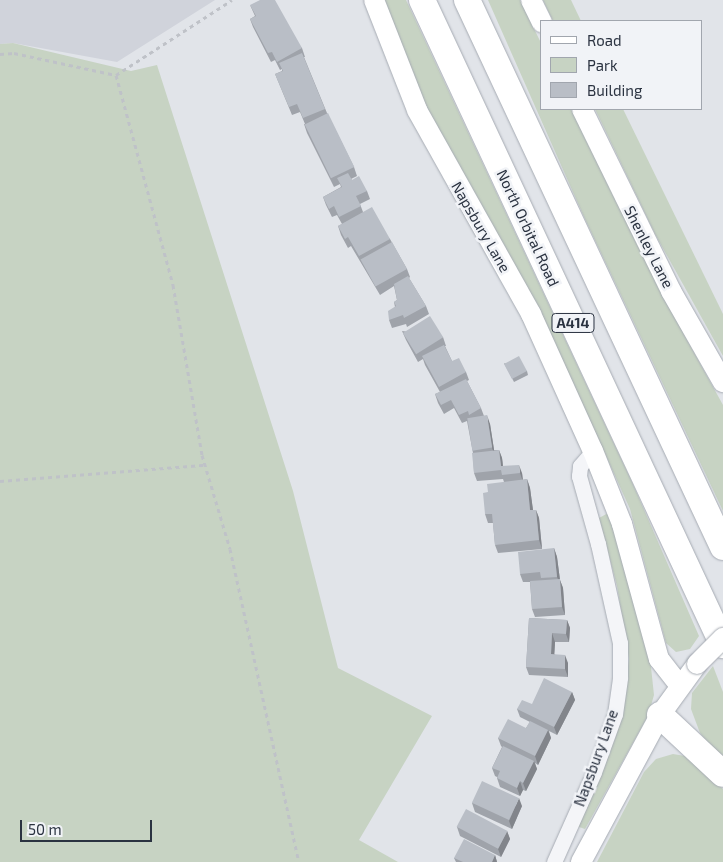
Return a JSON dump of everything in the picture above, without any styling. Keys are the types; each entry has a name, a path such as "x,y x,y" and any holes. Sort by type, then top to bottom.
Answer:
{"highway":[{"name":"North Orbital Road","path":"422,0 723,646"},
{"name":"A414","path":"467,0 723,547"},
{"path":"660,716 723,774"}],"street":[{"name":"Napsbury Lane","path":"374,0 417,110 531,314 593,451 622,524 655,650 663,667 680,686"},
{"path":"531,0 541,20"},
{"name":"Shenley Lane","path":"582,110 671,291 723,382"},
{"name":"Napsbury Lane","path":"554,862 594,772 615,714 620,677 620,643 615,618 579,476 580,466 593,451"},
{"path":"660,716 697,664 723,638"},
{"name":"Napsbury Lane","path":"581,862 660,716"}],"path":[{"path":"0,54 14,53 116,75 232,0"},
{"path":"116,75 173,285 205,465 230,549 299,862"},
{"path":"0,481 205,465"}],"shaded area":[{"path":"0,0 215,0 117,62 13,43 0,44"}],"green space":[{"path":"381,0 406,0 632,482 699,636 690,649 676,652 666,643 630,509 568,372 412,80"},
{"path":"488,0 520,0 540,41 540,110 572,110 686,338 723,405 723,511 584,217"},
{"path":"543,0 571,0 581,20 553,20"},
{"path":"13,43 131,71 157,65 293,491 338,668 432,716 359,840 398,862 0,862 0,44"},
{"path":"595,110 623,110 723,314 723,356 655,234"},
{"path":"610,512 650,658 654,695 648,716 585,829 576,826 606,762 622,712 629,659 617,586 599,518"},
{"path":"713,666 723,692 723,762 700,733 691,709 692,693"},
{"path":"673,754 691,757 723,789 723,862 597,862 644,772 656,759"}],"building":[{"path":"260,0 275,0 302,48 277,62 272,52 268,53 250,19 256,16 250,5"},
{"path":"302,53 325,109 303,118 297,104 289,107 275,74 283,71 279,63"},
{"path":"328,113 354,167 331,178 305,124"},
{"path":"348,173 352,180 359,176 367,191 356,196 361,206 339,217 334,206 329,209 323,197 342,187 337,178"},
{"path":"372,207 390,239 359,256 348,237 345,239 338,226"},
{"path":"392,242 407,269 376,287 361,259"},
{"path":"408,276 426,306 404,318 403,315 389,320 388,311 396,306 394,302 397,300 394,284"},
{"path":"430,316 443,337 416,354 403,333"},
{"path":"444,345 452,361 459,358 466,372 439,387 422,356"},
{"path":"519,356 527,371 512,379 504,364"},
{"path":"466,379 481,408 469,415 468,411 459,415 451,400 441,405 435,394"},
{"path":"487,415 492,448 472,451 467,418"},
{"path":"499,450 501,466 519,465 520,473 502,475 501,470 474,473 472,453"},
{"path":"527,479 530,510 536,510 539,540 495,545 492,514 485,514 483,493 488,492 487,484"},
{"path":"554,548 557,577 541,578 540,572 520,574 518,552"},
{"path":"560,579 562,607 532,609 530,581"},
{"path":"529,618 567,620 566,634 552,633 551,654 565,655 565,669 526,667"},
{"path":"544,678 572,692 554,727 517,709 522,700 532,704"},
{"path":"508,719 526,728 530,721 548,730 535,756 498,738"},
{"path":"503,746 534,761 523,783 520,781 517,788 497,778 500,771 492,768"},
{"path":"482,781 519,798 509,820 472,803"},
{"path":"466,809 507,831 498,849 457,827"},
{"path":"464,839 495,855 492,862 463,862 454,858"}]}
